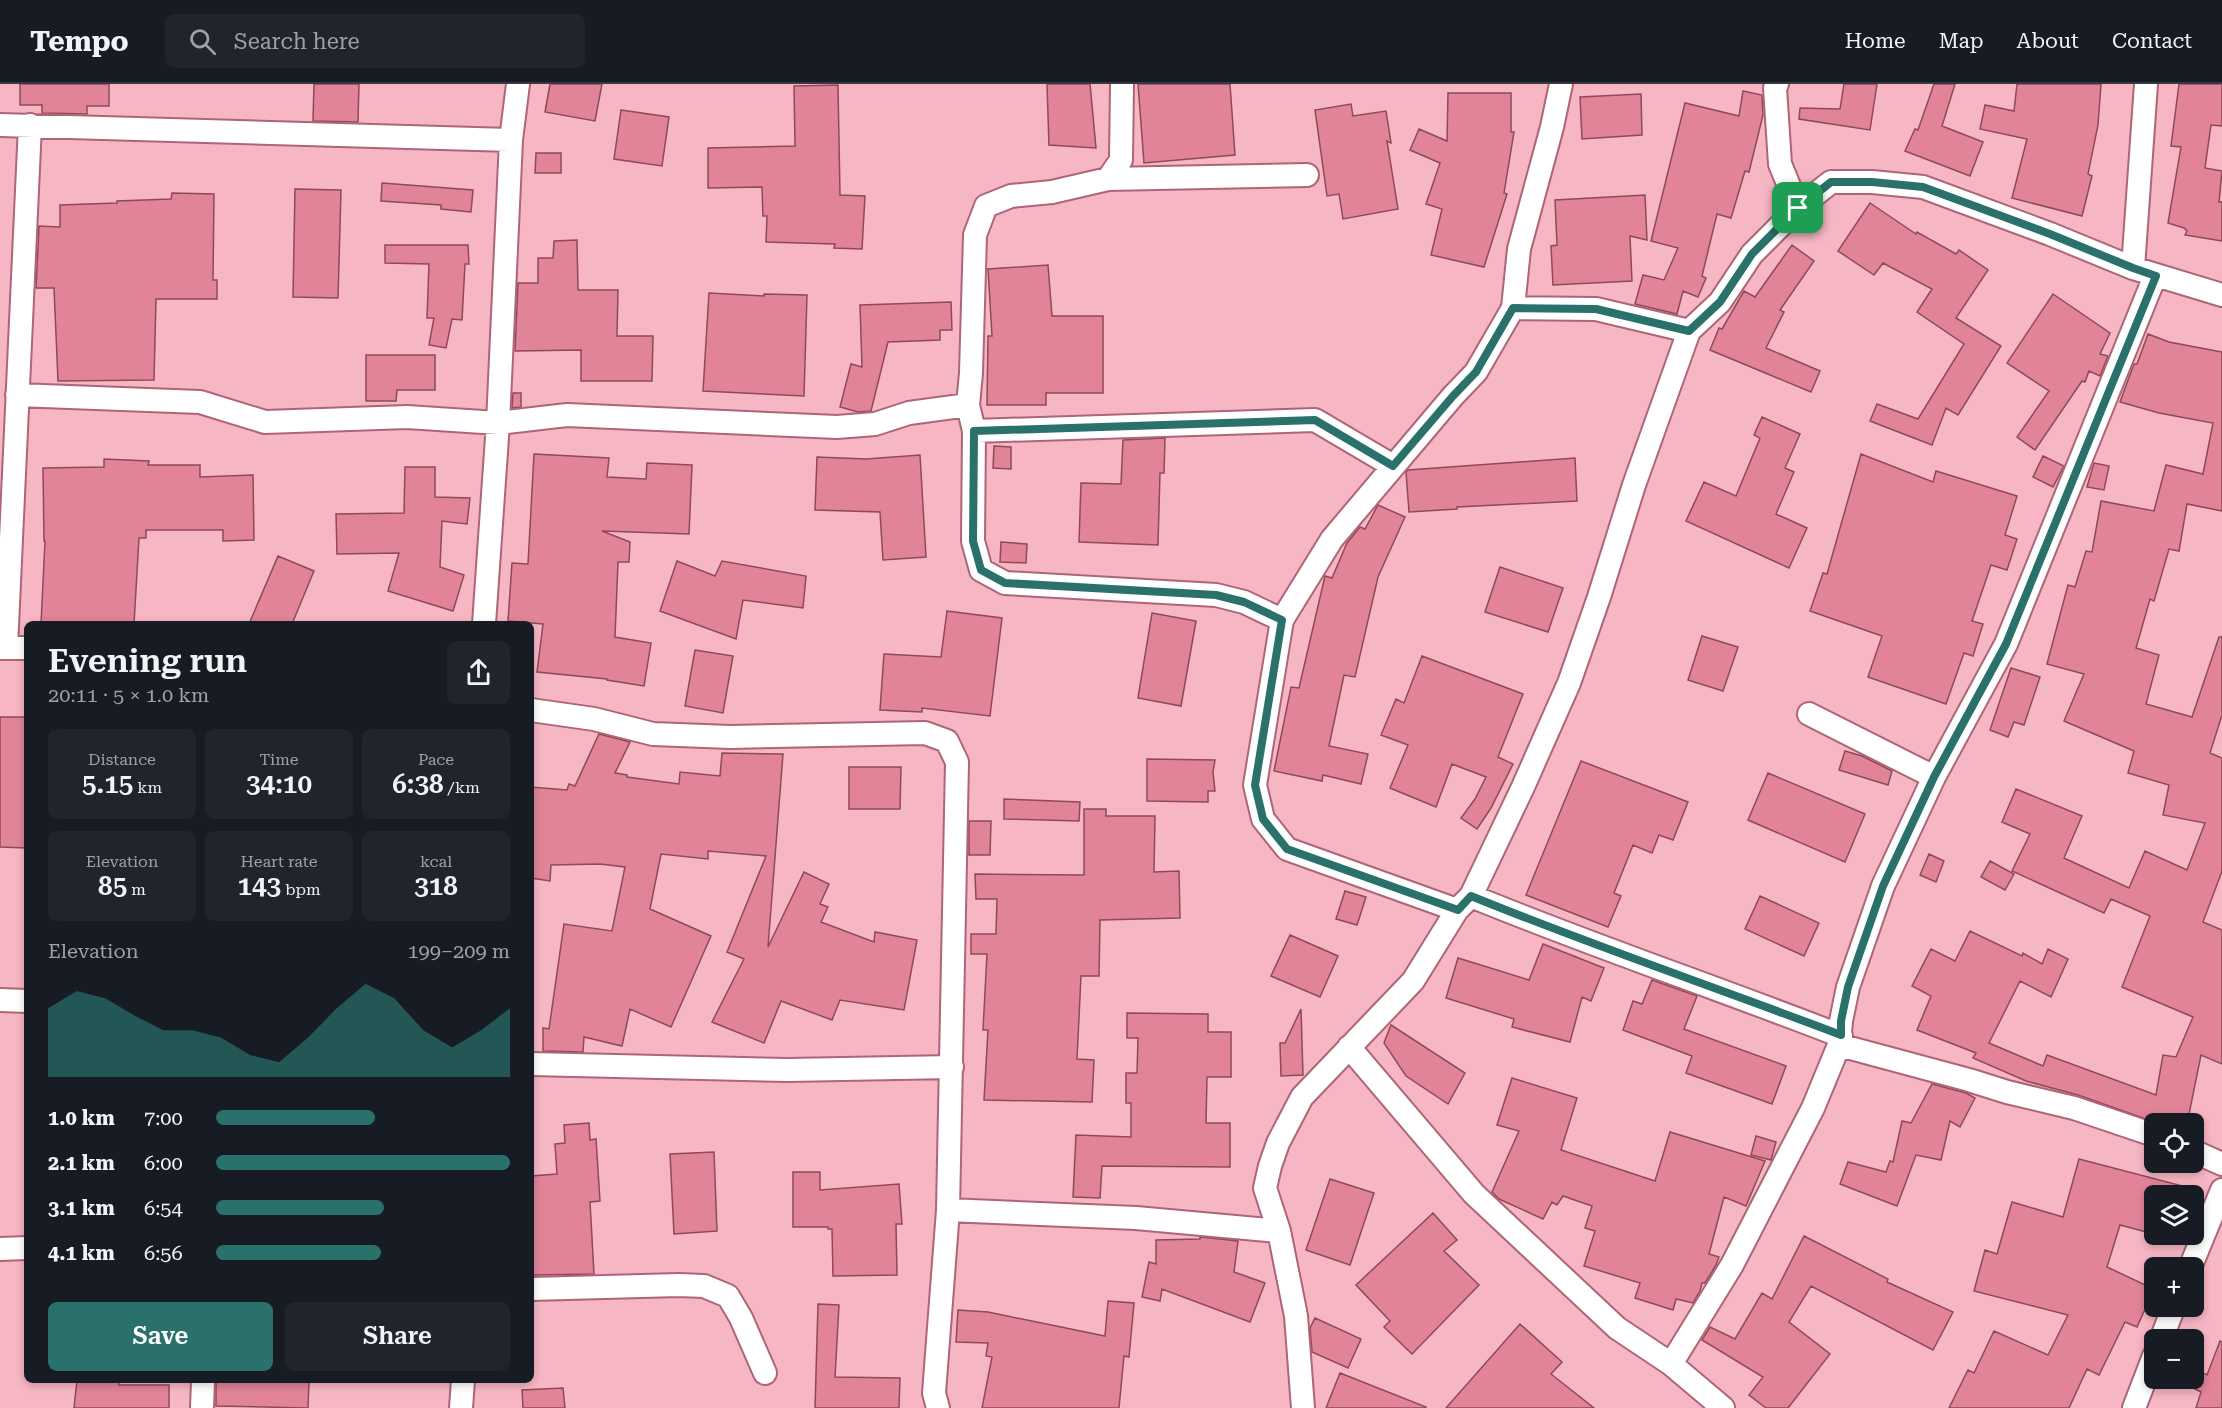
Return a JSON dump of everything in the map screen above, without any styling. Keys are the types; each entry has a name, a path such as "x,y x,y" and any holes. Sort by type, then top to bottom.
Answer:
{"street":[{"path":"484,621 498,423 511,140 518,84"},
{"path":"1108,179 1121,160 1122,84"},
{"path":"1561,84 1552,127 1519,249 1513,308 1476,372 1332,539 1282,620 1255,785 1263,819 1287,849 1569,936 1721,990 1840,1040 2007,1092 2073,1108 2144,1132"},
{"path":"1777,84 1780,164 1798,208"},
{"path":"2133,268 2146,84"},
{"path":"0,125 511,140"},
{"path":"11,648 17,395 30,125"},
{"path":"1282,620 1244,602 1216,595 1005,583 981,570 973,541 974,431 968,405 975,236 986,206 1011,196 1052,192 1108,179 1307,175"},
{"path":"1303,1408 1296,1316 1279,1231 1265,1188 1278,1143 1302,1096 1413,981 1464,903 1523,787 1569,683 1634,485 1689,331 1720,302 1752,254 1798,208 1831,182 1872,182 1923,187 2050,234 2133,268 2222,295"},
{"path":"1671,1364 1732,1265 1814,1108 1840,1040 1846,998 1860,949 1883,886 1934,777 2006,644 2156,276"},
{"path":"1513,308 1596,309 1689,331"},
{"path":"17,395 200,402 265,422 407,417 498,423 567,415 837,427 875,423 909,413 968,405"},
{"path":"974,431 1315,420 1393,466"},
{"path":"534,710 594,719 653,734 730,737 925,734 947,741 957,762 948,1210 934,1393 938,1408"},
{"path":"1809,714 1934,777"},
{"path":"0,1000 24,1001"},
{"path":"1349,1047 1474,1194 1617,1328 1671,1364 1723,1408"},
{"path":"534,1064 788,1070 952,1067"},
{"path":"2204,1155 2222,1164"},
{"path":"2195,1257 2222,1190"},
{"path":"948,1210 1136,1218 1279,1231"},
{"path":"0,1249 24,1248"},
{"path":"534,1289 704,1286 728,1296 741,1318 765,1373"},
{"path":"2134,1408 2144,1382"},
{"path":"202,1408 203,1383"},
{"path":"461,1408 463,1383"}],"building":[{"path":"20,84 109,84 109,106 87,106 87,114 42,113 42,105 20,105"},
{"path":"314,84 359,84 358,122 313,121"},
{"path":"550,84 602,84 595,121 545,112"},
{"path":"1047,84 1090,84 1096,148 1049,145"},
{"path":"1138,84 1230,84 1235,155 1144,163"},
{"path":"1844,84 1877,84 1870,130 1799,119 1800,108 1840,109"},
{"path":"1934,84 1955,84 1942,126 1983,142 1970,176 1905,151 1915,129 1918,130"},
{"path":"2017,84 2101,84 2098,125 2088,174 2092,176 2082,216 2012,198 2027,139 1980,129 1985,105 2014,111"},
{"path":"2179,84 2222,84 2222,126 2211,125 2205,168 2222,171 2219,202 2222,202 2222,241 2185,235 2187,231 2184,228 2168,223 2181,147 2171,146"},
{"path":"838,85 840,195 865,196 862,249 834,248 835,244 766,242 767,216 763,216 762,187 708,188 708,148 795,146 794,86"},
{"path":"1743,91 1762,95 1763,115 1749,172 1745,171 1731,218 1717,214 1702,276 1706,278 1698,297 1683,291 1677,314 1635,304 1643,275 1664,280 1678,248 1651,241 1685,103 1739,116"},
{"path":"1448,93 1511,93 1511,132 1514,132 1504,193 1507,194 1484,267 1431,255 1442,209 1426,204 1440,163 1410,150 1419,129 1447,141"},
{"path":"1641,94 1642,135 1582,139 1580,97"},
{"path":"1351,104 1353,116 1386,111 1391,143 1387,141 1398,209 1343,219 1339,194 1327,196 1315,110"},
{"path":"621,110 669,117 662,166 614,159"},
{"path":"536,153 561,153 561,173 535,173"},
{"path":"382,183 473,190 471,212 441,209 441,205 381,201"},
{"path":"295,189 341,190 338,298 293,297"},
{"path":"172,193 214,194 213,280 217,280 217,299 156,299 154,380 58,381 54,288 36,288 39,226 60,227 60,205 171,199"},
{"path":"1645,195 1647,240 1630,236 1632,281 1553,285 1551,246 1557,245 1555,200"},
{"path":"1870,203 1916,234 1917,232 1956,254 1959,250 1988,270 1956,318 2001,346 1958,415 1946,408 1932,445 1870,421 1877,404 1918,419 1964,344 1917,312 1932,289 1883,263 1874,275 1838,251"},
{"path":"577,240 578,290 618,290 617,336 653,336 652,381 581,381 581,350 515,351 518,283 538,283 538,258 553,258 554,241"},
{"path":"385,245 468,245 469,264 465,264 462,320 452,319 446,348 429,345 434,318 427,318 429,264 385,263"},
{"path":"1792,245 1814,261 1780,310 1784,312 1766,348 1820,371 1811,392 1710,350 1719,328 1722,329 1744,291 1755,297"},
{"path":"1048,265 1052,316 1103,316 1103,393 1046,393 1046,405 987,405 988,336 992,336 988,269"},
{"path":"709,293 764,296 764,294 807,295 804,396 703,391"},
{"path":"2053,294 2110,333 2100,354 2108,356 2100,376 2089,371 2085,382 2082,381 2035,450 2017,437 2049,391 2007,363"},
{"path":"951,302 952,330 940,330 940,340 888,342 871,411 858,412 840,407 851,364 862,367 860,305"},
{"path":"2148,334 2169,342 2222,352 2222,511 2187,504 2179,551 2169,549 2154,601 2150,599 2136,648 2159,655 2146,704 2192,717 2219,637 2222,637 2222,715 2210,753 2222,758 2222,871 2203,922 2222,930 2222,1064 2201,1055 2189,1113 2144,1113 2144,1118 2078,1095 2026,1081 1973,1058 1976,1053 1917,1030 1931,996 1912,986 1931,949 1955,961 1970,931 2022,956 2023,953 2042,964 2048,949 2068,959 2051,997 2020,981 1989,1043 2043,1066 2047,1055 2156,1095 2163,1055 2176,1057 2193,1017 2122,987 2150,916 2111,899 2104,913 2012,871 2030,834 2002,822 2016,789 2082,816 2064,858 2129,888 2145,851 2187,870 2205,823 2163,815 2169,785 2128,773 2134,751 2064,721 2084,674 2047,664 2068,585 2075,587 2086,551 2092,552 2101,501 2154,511 2166,465 2203,474 2213,423 2159,413 2120,402 2134,364 2137,364"},
{"path":"366,355 435,355 435,390 397,390 396,401 366,401"},
{"path":"513,393 521,393 521,407 512,408"},
{"path":"1762,417 1800,434 1785,468 1794,472 1776,514 1807,528 1789,568 1686,521 1704,482 1736,496 1760,438 1754,435"},
{"path":"1165,438 1164,473 1160,473 1158,545 1079,542 1081,483 1121,484 1123,440"},
{"path":"994,446 1011,447 1011,469 993,468"},
{"path":"534,454 609,458 607,477 646,479 647,463 692,465 689,534 602,531 630,542 629,562 618,562 615,637 651,643 644,686 607,679 537,672 543,624 534,623 534,621 508,621 512,563 528,564"},
{"path":"1861,454 1933,482 1936,471 2017,496 2005,535 2017,539 2007,570 1991,565 1972,621 1983,624 1973,656 1964,653 1946,704 1868,677 1882,636 1810,611 1823,573 1827,574"},
{"path":"920,455 926,557 883,560 880,512 815,510 817,457 866,459"},
{"path":"2043,456 2064,466 2053,487 2033,477"},
{"path":"1575,458 1577,501 1457,507 1457,509 1409,512 1406,472 1408,470"},
{"path":"104,459 149,461 148,465 200,465 200,477 253,475 254,540 223,541 223,530 146,530 146,538 139,538 134,621 41,621 45,541 43,468 104,467"},
{"path":"2094,463 2109,466 2104,490 2087,487"},
{"path":"405,467 435,467 435,497 470,498 467,524 442,521 440,567 464,575 453,611 388,591 399,553 337,554 336,514 404,513"},
{"path":"1378,505 1405,517 1378,577 1355,677 1344,675 1329,746 1368,754 1361,784 1323,775 1322,781 1274,771 1291,687 1299,688 1325,576 1332,578 1347,543 1360,527 1365,529"},
{"path":"1001,542 1027,544 1026,563 1000,562"},
{"path":"278,556 314,571 293,621 250,621"},
{"path":"677,561 715,576 722,561 806,576 803,608 743,600 736,639 660,611"},
{"path":"1500,567 1563,588 1548,632 1485,612"},
{"path":"947,611 1002,618 990,716 922,708 922,712 880,710 884,654 941,657"},
{"path":"1152,613 1196,621 1181,706 1138,698"},
{"path":"1702,636 1738,647 1723,691 1688,680"},
{"path":"695,650 733,656 723,713 685,706"},
{"path":"1422,656 1523,694 1498,757 1513,764 1491,808 1477,829 1461,818 1475,799 1486,777 1452,764 1436,807 1390,788 1408,745 1381,735 1396,699 1404,703"},
{"path":"2011,668 2040,677 2024,725 2014,722 2008,737 1990,730"},
{"path":"0,717 24,717 24,848 0,847"},
{"path":"599,734 630,742 615,773 627,775 627,777 679,784 680,772 720,776 722,753 783,754 768,947 804,872 829,884 820,904 828,907 821,922 874,942 875,932 917,940 904,1010 840,1000 832,1020 781,1001 764,1043 712,1022 744,959 727,952 766,856 708,851 708,859 661,854 650,909 711,936 671,1027 630,1009 622,1046 584,1037 583,1052 543,1051 543,1028 549,1029 564,924 612,931 625,867 600,864 551,865 550,881 534,878 534,787 567,790 569,784 575,786"},
{"path":"1845,751 1862,756 1892,771 1888,785 1839,770"},
{"path":"1147,759 1215,760 1213,772 1215,791 1208,791 1208,802 1147,801"},
{"path":"1581,761 1688,802 1673,840 1659,835 1652,853 1633,845 1614,893 1621,896 1608,927 1526,895"},
{"path":"849,767 901,767 900,809 849,809"},
{"path":"1768,773 1865,814 1845,862 1748,820"},
{"path":"1004,799 1080,802 1079,821 1004,819"},
{"path":"1084,809 1106,809 1106,816 1155,816 1154,872 1179,871 1180,918 1100,920 1099,976 1081,976 1077,1059 1094,1060 1092,1102 984,1100 988,1030 983,1030 987,954 971,954 971,934 996,934 997,899 976,899 975,874 1084,875"},
{"path":"969,821 991,821 990,855 969,855"},
{"path":"1929,854 1944,861 1936,882 1920,875"},
{"path":"1990,861 2014,874 2005,890 1981,877"},
{"path":"1345,891 1366,897 1357,925 1336,919"},
{"path":"1760,896 1819,923 1804,956 1745,929"},
{"path":"1290,935 1338,956 1320,997 1271,976"},
{"path":"1543,944 1604,968 1591,1001 1582,997 1570,1042 1512,1027 1514,1019 1446,998 1458,958 1529,980"},
{"path":"1652,980 1697,996 1684,1029 1786,1066 1772,1104 1686,1073 1692,1056 1623,1030 1633,1001 1642,1004"},
{"path":"1301,1009 1303,1075 1281,1076 1280,1043 1285,1043"},
{"path":"1127,1013 1208,1014 1208,1032 1231,1032 1231,1077 1207,1077 1206,1123 1230,1123 1230,1167 1102,1166 1100,1198 1073,1197 1076,1135 1131,1137 1131,1103 1126,1103 1126,1073 1137,1073 1138,1038 1127,1038"},
{"path":"1391,1025 1465,1073 1448,1104 1406,1076 1384,1043"},
{"path":"1512,1078 1577,1098 1561,1150 1655,1181 1670,1132 1765,1161 1746,1206 1724,1197 1709,1254 1719,1257 1705,1283 1702,1283 1693,1303 1676,1299 1673,1310 1635,1298 1640,1283 1584,1266 1595,1231 1585,1228 1592,1206 1563,1196 1557,1205 1552,1202 1543,1219 1499,1199 1492,1192 1519,1131 1497,1125"},
{"path":"1932,1084 1966,1093 1975,1098 1960,1127 1950,1121 1941,1160 1916,1155 1897,1206 1840,1184 1848,1162 1886,1172 1890,1161 1893,1162 1902,1121 1911,1123"},
{"path":"589,1123 590,1140 596,1139 600,1201 590,1202 594,1274 534,1275 534,1176 557,1174 555,1144 565,1143 564,1125"},
{"path":"1756,1136 1776,1142 1771,1160 1751,1155"},
{"path":"714,1152 717,1231 674,1234 670,1154"},
{"path":"2079,1159 2179,1185 2144,1185 2144,1231 2120,1225 2107,1267 2144,1284 2144,1311 2137,1327 2125,1322 2099,1375 2087,1369 2069,1408 1949,1408 1968,1370 1974,1373 1994,1331 2048,1355 2068,1315 1974,1291 1985,1250 1997,1254 2012,1202 2063,1217"},
{"path":"793,1172 820,1172 820,1190 899,1184 902,1224 896,1224 897,1275 833,1276 832,1229 793,1227"},
{"path":"1330,1179 1374,1193 1350,1265 1306,1250"},
{"path":"1433,1213 1457,1240 1444,1251 1479,1285 1412,1354 1384,1327 1390,1321 1356,1285"},
{"path":"1804,1236 1888,1279 1887,1282 1953,1312 1933,1350 1811,1286 1789,1322 1830,1354 1788,1408 1766,1408 1749,1395 1763,1377 1702,1340 1710,1327 1735,1339 1762,1293 1772,1299"},
{"path":"1200,1237 1238,1241 1234,1272 1265,1283 1250,1322 1162,1289 1160,1301 1142,1297 1149,1262 1156,1264 1156,1240 1200,1239"},
{"path":"1108,1301 1134,1303 1129,1357 1124,1356 1119,1408 982,1408 992,1357 986,1356 988,1343 956,1342 958,1310 988,1312 1105,1336"},
{"path":"818,1304 839,1305 835,1377 900,1378 899,1408 815,1408"},
{"path":"1315,1318 1361,1339 1348,1368 1312,1352 1310,1328"},
{"path":"1520,1324 1562,1362 1551,1374 1594,1408 1446,1408"},
{"path":"2220,1341 2222,1342 2222,1408 2196,1408 2201,1392 2195,1389 2204,1389 2204,1374 2207,1375"},
{"path":"1340,1373 1426,1407 1326,1408"},
{"path":"77,1383 169,1385 169,1408 74,1408"},
{"path":"216,1383 309,1383 308,1408 216,1406"},
{"path":"563,1388 565,1408 523,1408 522,1390"}],"route":[{"path":"1831,182 1872,182 1923,187 2156,276 2006,644 1934,777 1883,886 1848,987 1841,1021 1841,1035 1569,936 1471,896 1458,910 1287,849 1263,819 1255,785 1282,620 1244,602 1216,595 1005,583 981,570 973,541 974,431 1315,420 1393,466 1476,372 1513,308 1596,309 1689,331 1720,302 1752,254 1798,208 1831,182"}]}
